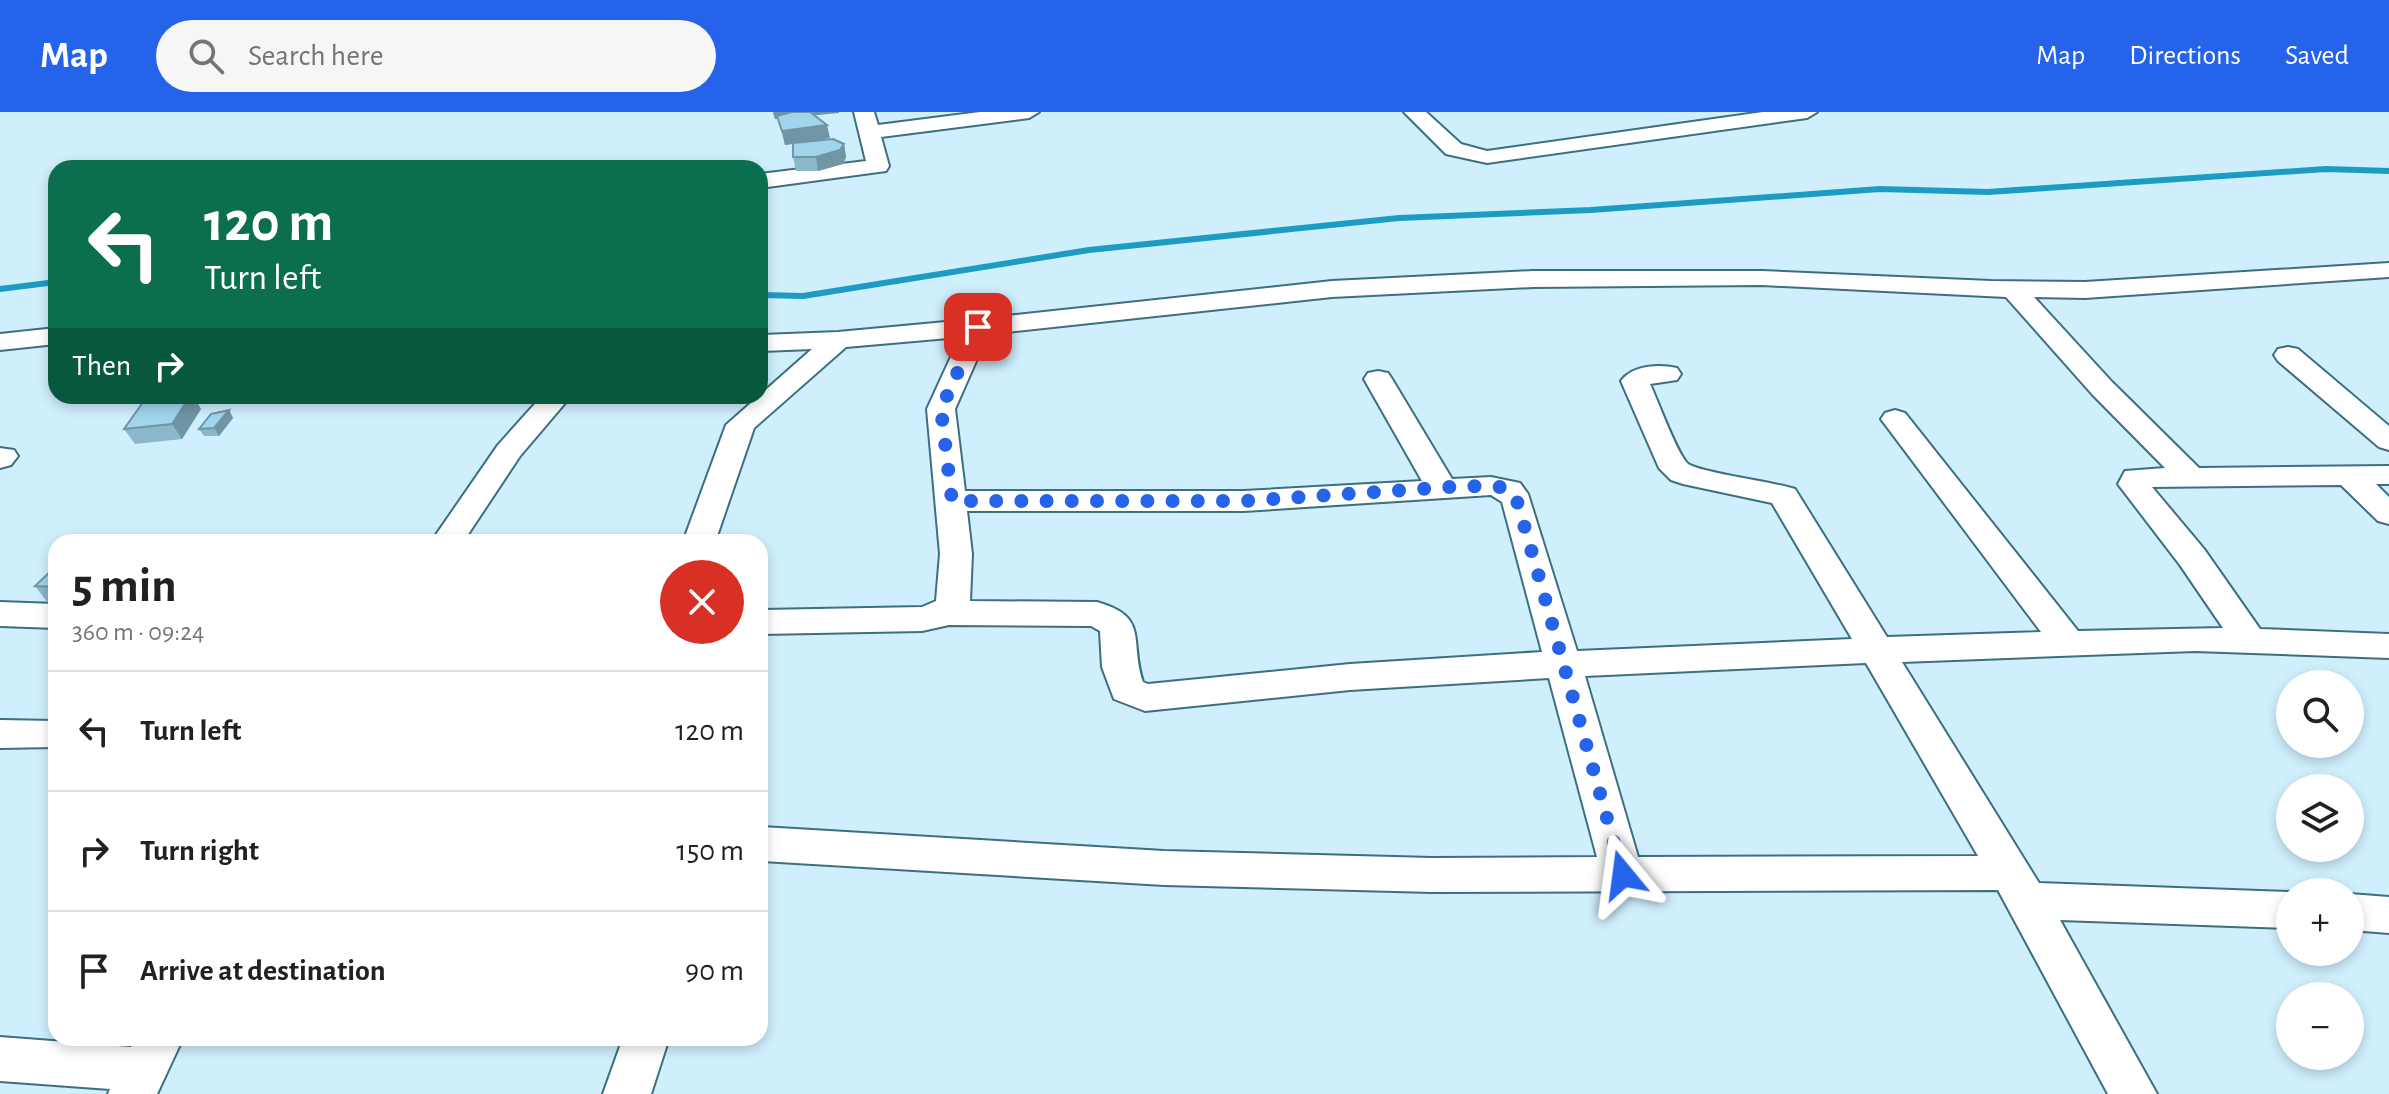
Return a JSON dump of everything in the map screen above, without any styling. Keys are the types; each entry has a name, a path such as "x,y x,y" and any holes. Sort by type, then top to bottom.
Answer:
{"street":[{"path":"768,180 878,166 867,122 1029,112"},
{"path":"1414,112 1454,149 1487,157 1807,112"},
{"path":"1628,120 1650,135"},
{"path":"768,343 838,340 978,327 1332,289 1533,279 1762,278 2085,290 2389,270"},
{"path":"2013,289 2102,388 2191,477"},
{"path":"946,613 955,600 952,501 941,409 978,327"},
{"path":"0,342 48,337"},
{"path":"768,401 838,340"},
{"path":"2288,355 2389,441"},
{"path":"1667,374 1645,376 1635,381 1674,468 1682,477 1749,485 1784,496 2019,887 2133,1094"},
{"path":"1378,379 1442,488"},
{"path":"452,534 509,451 550,404"},
{"path":"702,534 741,425 765,404"},
{"path":"1895,419 2069,644"},
{"path":"2348,475 2389,514"},
{"path":"2251,642 2192,557 2133,484 2136,478 2389,475"},
{"path":"952,501 1244,501 1442,488 1491,486 1509,490 1517,501 1623,875"},
{"path":"768,622 922,619 946,613 1097,614 1117,625 1122,682 1127,690 1145,698 1350,677 1875,650 2195,639 2389,646"},
{"path":"0,614 48,616"},
{"path":"0,734 48,734"},
{"path":"768,844 1164,868 1432,875 1623,875 2019,887 2276,909"},
{"path":"2364,913 2389,915"},
{"path":"627,1094 643,1046"},
{"path":"0,1059 146,1067"}],"building":[{"path":"810,112 827,125 782,131 777,116"},
{"path":"833,139 844,144 840,150 816,157 793,157 793,143"},
{"path":"142,404 185,404 172,424 124,429"},
{"path":"229,410 214,428 199,429 211,414"},
{"path":"48,574 48,587 35,586"}],"waterway":[{"path":"768,295 803,296 1089,250 1399,218 1591,210 1880,189 1988,192 2326,169 2389,171"},
{"path":"0,289 48,283"}],"route":[{"path":"978,327 941,409 940,421 952,501 1244,501 1464,486 1509,490 1517,501 1623,875"}]}
